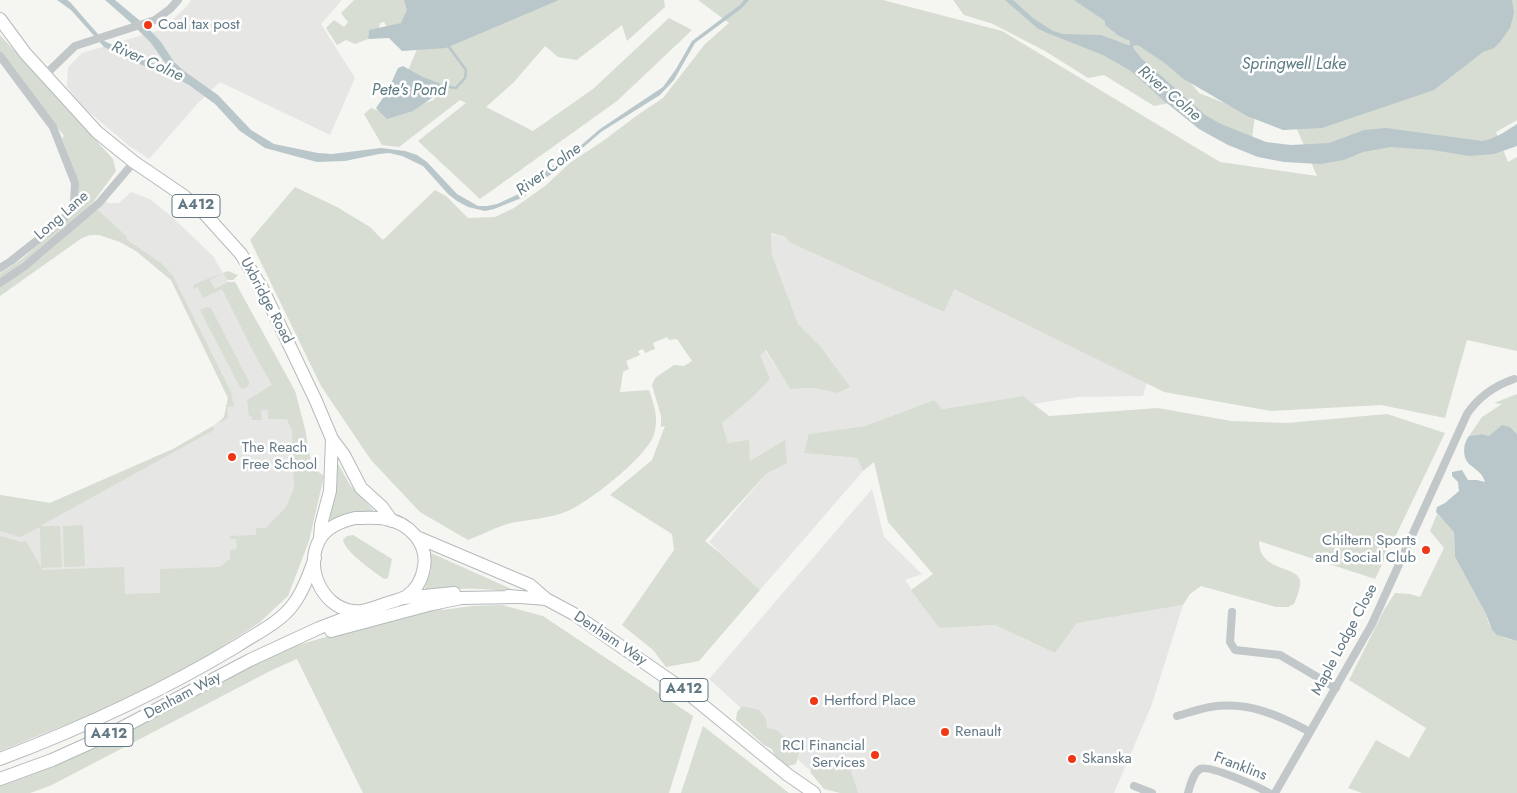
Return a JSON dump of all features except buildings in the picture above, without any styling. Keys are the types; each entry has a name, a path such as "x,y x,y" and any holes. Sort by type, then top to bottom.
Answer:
{"main road":[{"name":"Uxbridge Road","path":"0,19 25,53 97,132 134,162 184,196 204,213 241,254 263,290 332,439 344,455 361,488 382,507 392,521"},
{"name":"Uxbridge Road","path":"320,539 321,526 330,491 332,439"},
{"path":"363,518 392,521 406,528 419,538 424,555 424,570 416,588 403,598 364,611 344,609 330,600 322,590 314,574 315,558 320,539 330,528 348,520 363,518"},
{"name":"Denham Way","path":"419,538 530,585 546,599 574,614 684,690 788,775 814,793"},
{"name":"Denham Way","path":"0,759 56,738 126,706 207,664 257,633 280,618 292,607 302,590 315,558"},
{"name":"Denham Way","path":"403,598 474,592 546,599"},
{"name":"A412","path":"295,640 461,598 516,597"},
{"name":"Denham Way","path":"0,779 52,760 112,734 250,660 319,628 364,611"}],"street":[{"path":"45,75 70,49 148,23 162,16 178,0"},
{"name":"Long Lane","path":"0,56 54,127 76,183 74,203 63,220 0,268"},
{"name":"Long Lane","path":"0,283 25,266 99,203 134,162"},
{"name":"Maple Lodge Close","path":"1275,793 1336,688 1387,592 1457,432 1467,414 1489,390 1514,379"},
{"path":"1232,612 1230,642 1235,650 1280,655 1336,688"},
{"path":"1177,716 1216,706 1247,707 1267,712 1310,732"},
{"name":"Franklins","path":"1188,793 1195,774 1198,770 1204,768 1269,793"},
{"path":"1134,786 1152,793"}],"shaded area":[{"path":"191,0 342,0 321,24 355,78 330,135 220,82 199,102 149,159 128,145 83,107 67,87 68,67 82,53 163,29"},
{"path":"354,0 417,0 405,24 390,31 384,22 380,23 379,28 374,33 369,30 368,39 355,44 346,40 337,45 326,28 334,20 344,27 348,22 341,13"},
{"path":"557,0 664,0 665,7 627,41 622,25 577,60 558,57 545,46 514,82 486,107 533,131 593,89 669,18 692,30 617,101 480,199 418,141 466,103 460,100 399,147 382,145 364,114 371,108 390,114 434,100 437,86 407,73 418,47"},
{"path":"698,0 883,0 1002,31 1220,162 1317,176 1293,120 1507,0 1517,0 1517,120 1496,132 1508,162 1517,157 1517,351 1467,340 1445,418 1381,405 1271,411 1164,392 954,289 944,312 789,242 786,237 771,233 772,255 798,324 820,346 850,387 837,393 814,388 790,389 766,350 760,355 770,379 754,396 722,423 728,443 749,440 750,461 785,440 787,463 766,474 705,541 760,590 699,661 666,667 653,650 622,625 674,550 672,534 610,495 652,460 665,426 661,427 661,416 652,385 655,378 674,365 684,366 692,361 677,339 669,340 667,337 653,343 655,349 645,353 643,349 638,351 640,355 626,361 629,369 623,372 620,392 649,390 656,417 654,434 650,443 618,477 579,505 563,513 507,524 468,540 420,512 371,460 321,386 250,240 295,187 337,207 370,227 383,240 435,190 446,196 468,218 495,217 514,208 545,186 571,162 663,98 705,44 729,23"},
{"path":"953,0 1081,0 1175,64 1199,93 1255,115 1252,138 1210,123 1180,101 1154,106 1104,75 1088,78 1045,51 993,24 964,15"},
{"path":"0,35 113,159 116,171 94,201 80,216 0,281 0,273 22,259 71,216 78,201 79,184 62,138 64,136 0,53"},
{"name":"The Reach Free School","path":"131,192 150,199 171,216 213,256 228,282 235,282 295,391 305,429 313,498 0,735 0,495 50,503 173,449 213,426 224,417 228,398 171,280 136,251 120,242 93,214 107,200 107,203 119,203"},
{"path":"98,210 127,237 127,240 161,263 173,276 231,392 234,406 227,407 228,418 219,423 224,417 228,398 171,280 136,251 120,242 99,235 90,235 82,238 0,296 0,287 41,258 94,211"},
{"path":"771,234 786,237 944,312 954,288 1147,382 1143,396 1078,397 1033,404 1023,396 941,409 934,400 865,426 810,434 805,453 857,458 863,471 760,590 709,542 766,474 787,463 750,461 728,443 722,423 754,396 770,379 760,355 765,350 790,389 814,388 837,393 820,347 798,324 772,255"},
{"path":"228,271 238,275 233,280 227,280 223,273 210,280 215,289 228,282 235,282 295,391 312,467 324,476 309,541 288,596 259,623 203,659 113,706 0,751 0,536 22,542 26,541 41,567 40,527 20,537 0,531 0,495 50,503 173,449 213,426 214,430 40,526 60,526 62,567 42,568 43,570 124,567 125,594 160,593 160,569 220,567 230,559 230,550 237,549 236,539 230,539 230,536 256,535 256,528 266,528 286,507 294,488 292,431 287,419 268,419 268,410 261,410 262,420 252,420 252,417 249,416 247,400 272,385 222,289 203,298 198,287 194,289 193,287 195,284"},
{"path":"207,307 211,308 249,382 249,385 243,389 240,387 200,310"},
{"path":"1517,394 1517,434 1510,427 1489,436 1482,434 1469,436 1482,417 1502,404 1494,403"},
{"path":"1023,396 1049,416 1158,408 1231,421 1287,423 1387,414 1445,433 1375,579 1259,541 1265,558 1271,563 1297,575 1300,580 1294,604 1288,607 1276,607 1201,586 1190,594 1183,605 1077,623 1055,653 995,625 939,628 911,590 933,574 888,522 874,462 863,471 857,458 804,453 809,434 865,426 934,400 942,409"},
{"path":"337,462 350,485 374,511 352,512 329,520 336,491"},
{"path":"872,489 884,537 922,574 905,580 939,628 995,625 1055,653 1077,623 1183,605 1152,704 1114,793 849,793 807,768 709,679"},
{"path":"1437,514 1454,532 1455,557 1486,614 1490,626 1496,634 1517,641 1517,793 1362,793 1348,788 1376,740 1409,758 1426,728 1349,680 1384,610 1395,593 1420,597 1444,548 1430,531"},
{"path":"83,525 85,566 64,567 63,526"},
{"path":"353,535 392,559 388,578 384,579 349,550 343,540 347,536"},
{"path":"430,553 527,596 476,589 424,591 431,570"},
{"path":"502,605 543,616 693,716 669,793 363,793 297,659 272,670 50,786 30,793 0,793 0,785 59,763 177,707 255,663 295,646 398,616 440,606 442,610"},
{"path":"742,706 759,710 766,719 767,728 777,730 799,752 796,764 782,766 772,749 764,745 736,720 737,712"},
{"path":"703,726 789,793 681,793"},
{"path":"816,758 828,758 834,768 843,771 843,763 847,760 858,793 840,793 824,789 810,772"}],"water":[{"name":"River Colne","path":"57,0 67,0 70,2 104,41 171,71 151,43 105,0 115,0 145,25 161,42 174,62 218,95 251,130 274,144 332,154 381,148 405,151 417,155 427,162 457,194 478,206 487,206 497,204 521,193 533,180 578,148 600,129 663,87 692,41 744,0 749,0 742,8 695,43 674,80 660,95 601,132 555,172 540,181 524,197 485,211 468,207 457,201 448,194 423,166 402,156 389,153 345,161 317,162 265,148 240,131 215,104 189,85 104,47 71,10"},
{"path":"404,0 559,0 446,48 402,51 389,38 368,39 369,30 401,23 407,10"},
{"name":"Springwell Lake","path":"1005,0 1013,0 1033,18 1053,31 1063,34 1101,35 1130,45 1130,41 1119,36 1105,25 1105,21 1074,0 1512,0 1514,13 1510,28 1500,42 1494,48 1483,52 1434,90 1322,128 1283,130 1247,116 1182,78 1166,64 1138,45 1133,46 1133,48 1141,58 1205,115 1221,124 1266,142 1291,145 1329,143 1364,130 1386,128 1482,141 1496,137 1517,124 1517,146 1494,154 1469,156 1433,150 1391,147 1363,152 1344,160 1320,164 1284,162 1258,157 1228,145 1199,129 1131,71 1103,55 1037,28"},
{"name":"Pete's Pond","path":"403,66 441,84 442,91 413,111 387,119 376,108 387,92 398,68"},
{"path":"1502,425 1510,427 1517,434 1517,641 1497,635 1492,630 1486,614 1455,557 1454,532 1436,512 1437,507 1459,491 1458,482 1452,476 1452,472 1462,470 1468,480 1485,482 1481,474 1467,461 1464,454 1465,442 1469,436 1482,434 1489,436"}],"waterway":[{"path":"441,86 456,88 465,78 466,70 449,47"}],"place":[{"name":"Coal tax post","path":"148,25"},
{"name":"The Reach Free School","path":"232,457"},
{"name":"Chiltern Sports and Social Club","path":"1426,550"},
{"name":"Hertford Place","path":"814,701"},
{"name":"Renault","path":"945,732"},
{"name":"RCI Financial Services","path":"875,755"},
{"name":"Skanska","path":"1072,759"}]}
